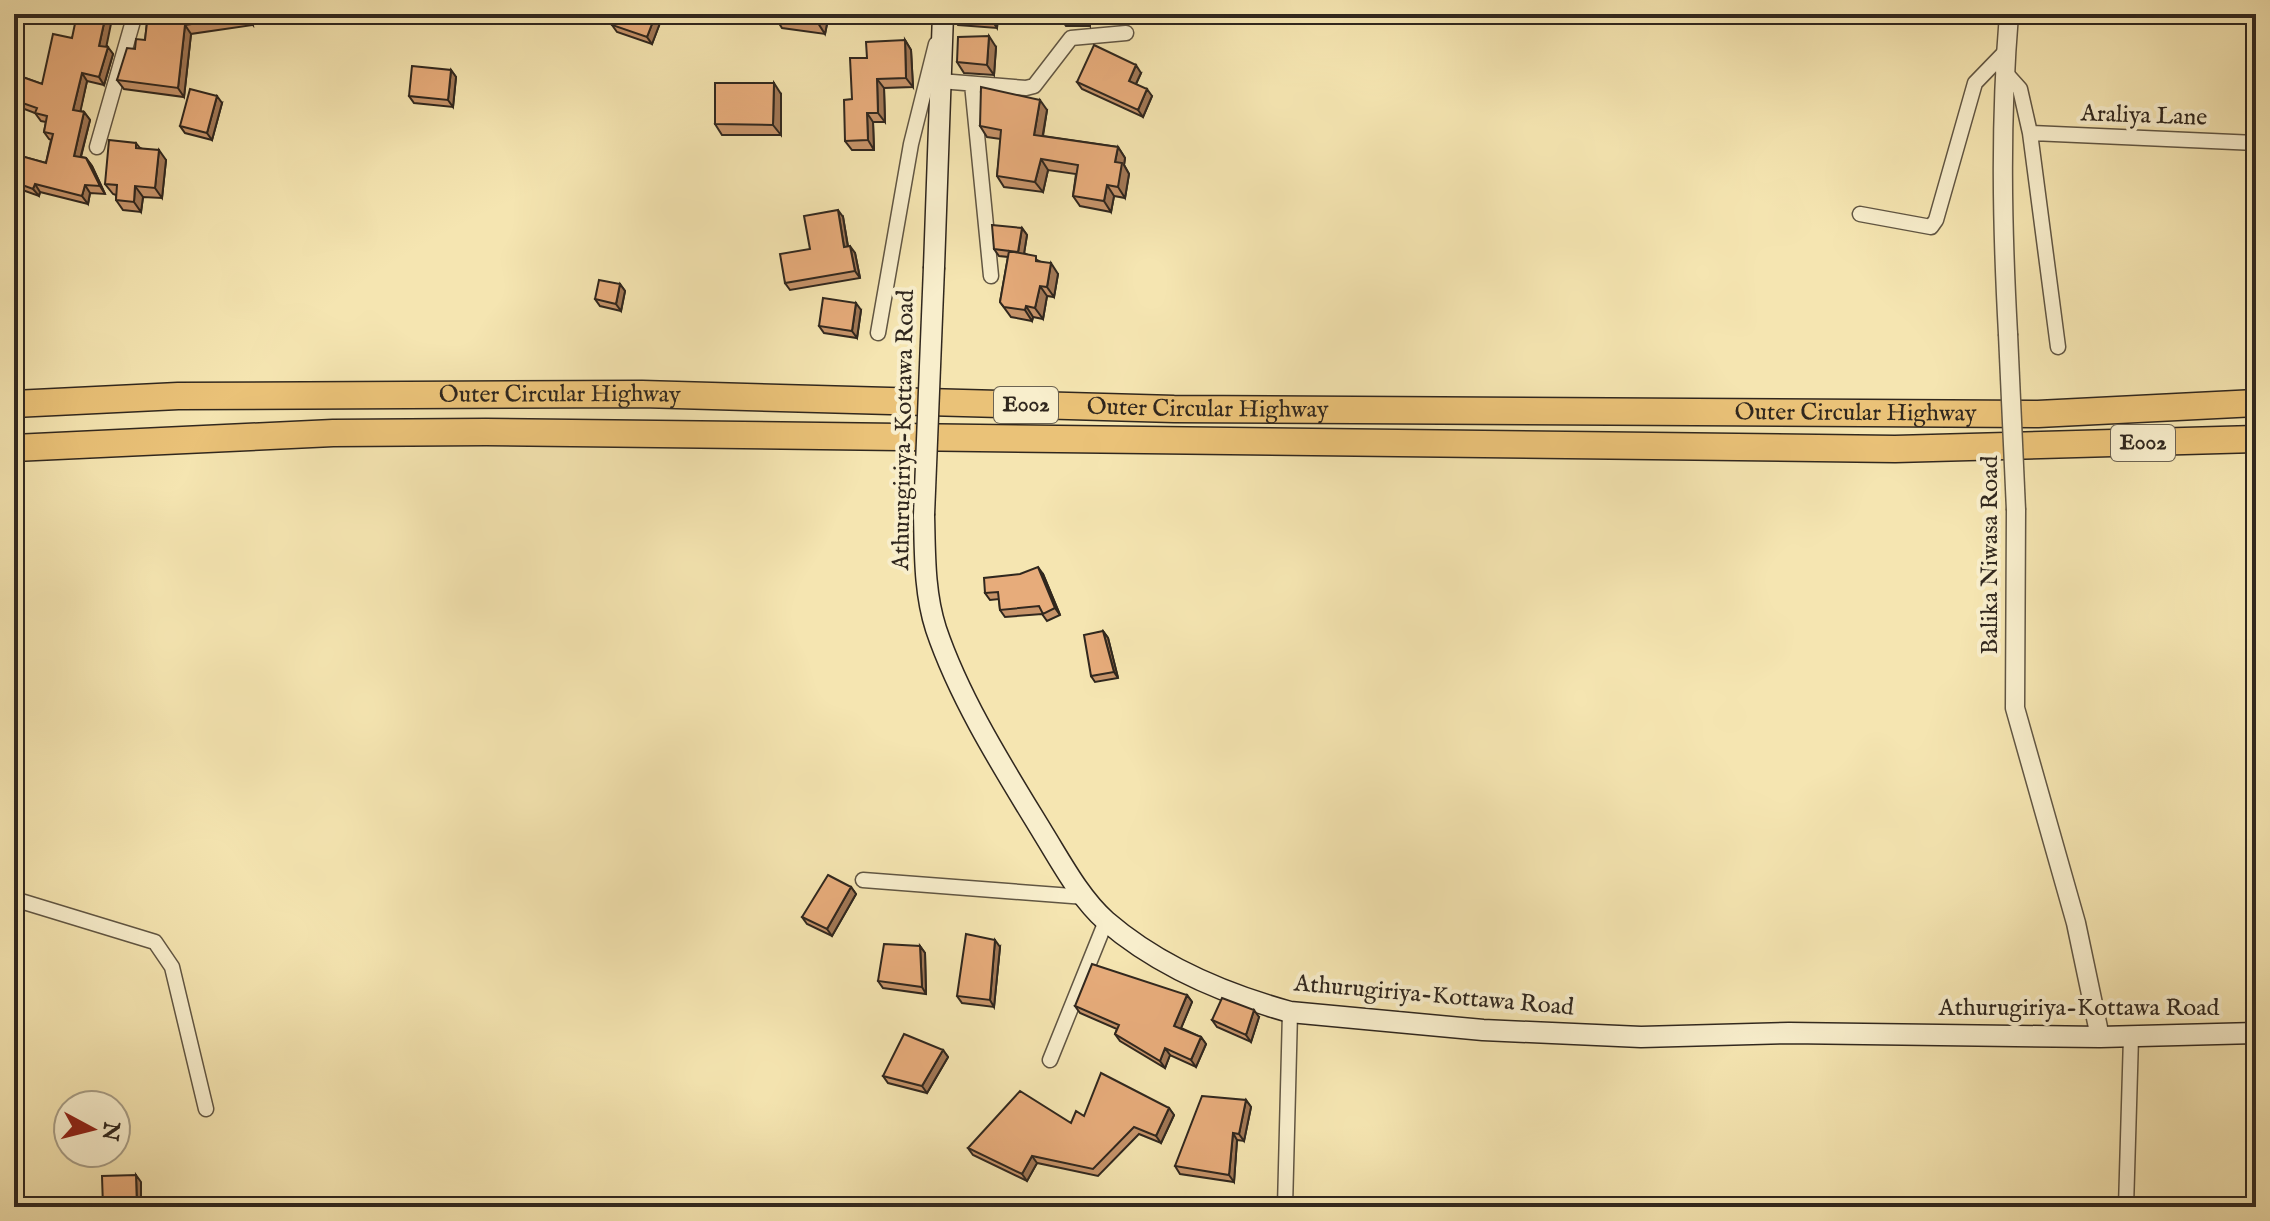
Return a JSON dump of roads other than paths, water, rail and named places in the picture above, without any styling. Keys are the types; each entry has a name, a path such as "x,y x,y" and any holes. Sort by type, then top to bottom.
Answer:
{"highway":[{"name":"Outer Circular Highway","path":"14,404 178,396 642,394 1174,409 2038,414 2256,403"},
{"name":"Outer Circular Highway","path":"14,448 333,433 455,432 1895,449 2256,439"}],"main road":[{"name":"Athurugiriya-Kottawa Road","path":"942,18 924,515 929,601 945,652 1019,794 1085,897 1106,921 1172,966 1259,1004 1290,1012 1483,1030 1641,1037 1789,1033 2131,1037 2256,1033"}],"street":[{"path":"97,147 135,14"},
{"name":"Balika Niwasa Road","path":"2009,14 2003,70 2000,191 2016,510 2015,708 2076,923 2100,1037"},
{"path":"878,333 911,144 942,18"},
{"path":"940,81 1018,89 1034,86 1071,38 1126,33"},
{"path":"1860,214 1931,227 1975,83 2006,51"},
{"path":"2003,70 2020,89 2030,133 2058,347"},
{"path":"972,84 991,276"},
{"name":"Araliya Lane","path":"2030,133 2256,143"},
{"path":"863,880 1085,897"},
{"path":"14,899 155,942 172,967 206,1109"},
{"path":"1050,1060 1106,921"},
{"path":"1285,1207 1290,1012"},
{"path":"2126,1207 2131,1037"}]}
